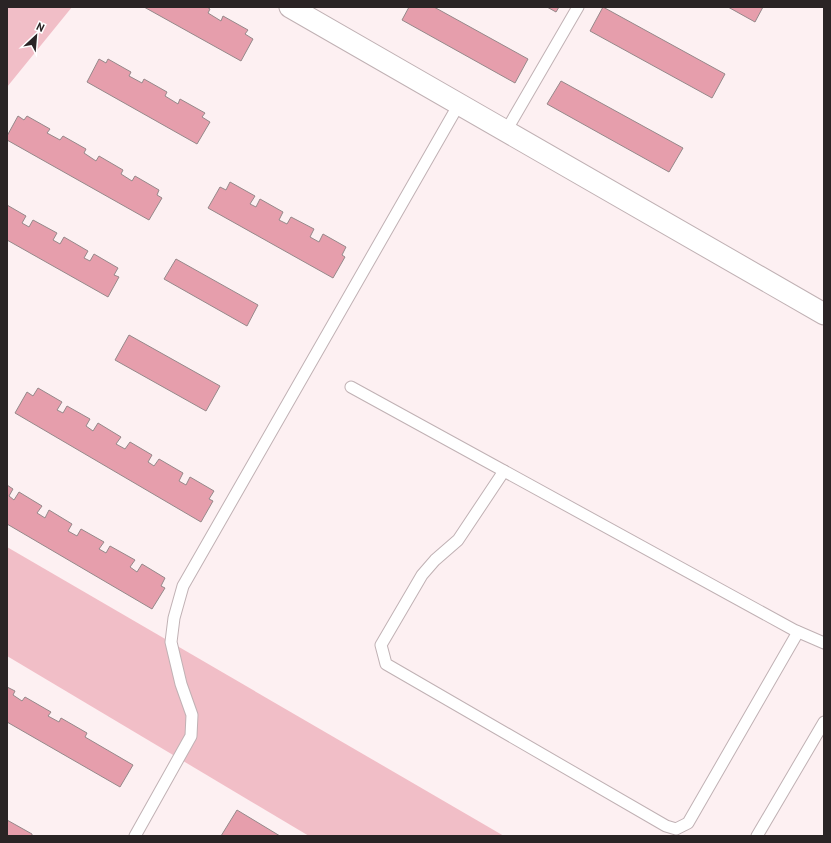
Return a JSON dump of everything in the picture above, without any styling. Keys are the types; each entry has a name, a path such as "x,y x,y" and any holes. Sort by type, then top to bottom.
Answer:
{"street":[{"path":"290,7 824,314"}],"lane":[{"path":"506,131 578,7"},
{"path":"135,836 191,736 192,715 180,684 171,642 174,618 183,586 459,104"},
{"path":"351,386 798,632 824,643"},
{"path":"504,471 458,540 435,560 422,575 381,645 386,664 666,826 676,829 688,823 798,632"},
{"path":"757,836 824,722"}],"shaded area":[{"path":"7,7 72,7 7,87"},
{"path":"7,547 504,836 309,836 7,656"}],"building":[{"path":"144,7 207,7 210,9 208,13 221,21 223,16 248,30 245,34 253,39 241,61"},
{"path":"409,7 434,7 528,59 515,83 402,20"},
{"path":"547,7 559,7 556,12"},
{"path":"603,7 725,74 712,98 590,31"},
{"path":"728,7 763,7 755,22"},
{"path":"99,59 106,63 108,59 131,72 129,76 142,83 144,79 167,92 165,96 178,104 180,99 205,113 202,117 210,122 197,144 87,82"},
{"path":"561,81 683,148 669,172 547,104"},
{"path":"18,116 24,120 27,116 50,129 47,133 60,140 63,136 86,149 84,153 96,161 99,156 123,170 121,174 132,181 135,176 159,190 157,195 162,198 149,220 7,140 7,136"},
{"path":"230,182 255,196 250,204 256,207 260,199 283,212 279,220 287,224 291,217 314,229 310,237 319,242 323,234 346,247 342,255 345,257 333,278 208,208 220,187 226,190"},
{"path":"7,205 26,216 22,223 29,227 33,220 57,233 53,240 60,244 64,237 88,251 84,258 90,261 94,254 118,268 114,275 119,277 108,297 7,240"},
{"path":"176,259 258,305 247,326 164,279"},
{"path":"129,335 220,386 206,411 115,360"},
{"path":"38,388 62,402 57,410 63,413 67,406 90,419 86,426 93,431 98,423 121,437 116,444 125,449 130,442 152,455 148,462 154,466 159,459 183,473 179,481 186,485 190,477 214,491 209,499 213,501 201,522 15,413 27,392 33,396"},
{"path":"7,485 13,489 9,496 14,500 19,492 42,506 37,513 45,518 49,510 72,524 68,531 77,536 81,529 104,542 99,549 106,553 110,546 135,560 130,567 137,572 142,564 165,578 161,586 165,588 152,609 7,524"},
{"path":"7,687 15,691 13,695 22,701 25,697 51,712 48,716 59,722 61,718 87,733 85,737 133,765 120,787 7,722"},
{"path":"237,810 280,836 221,836"},
{"path":"7,820 32,834 32,836 7,836"}]}
